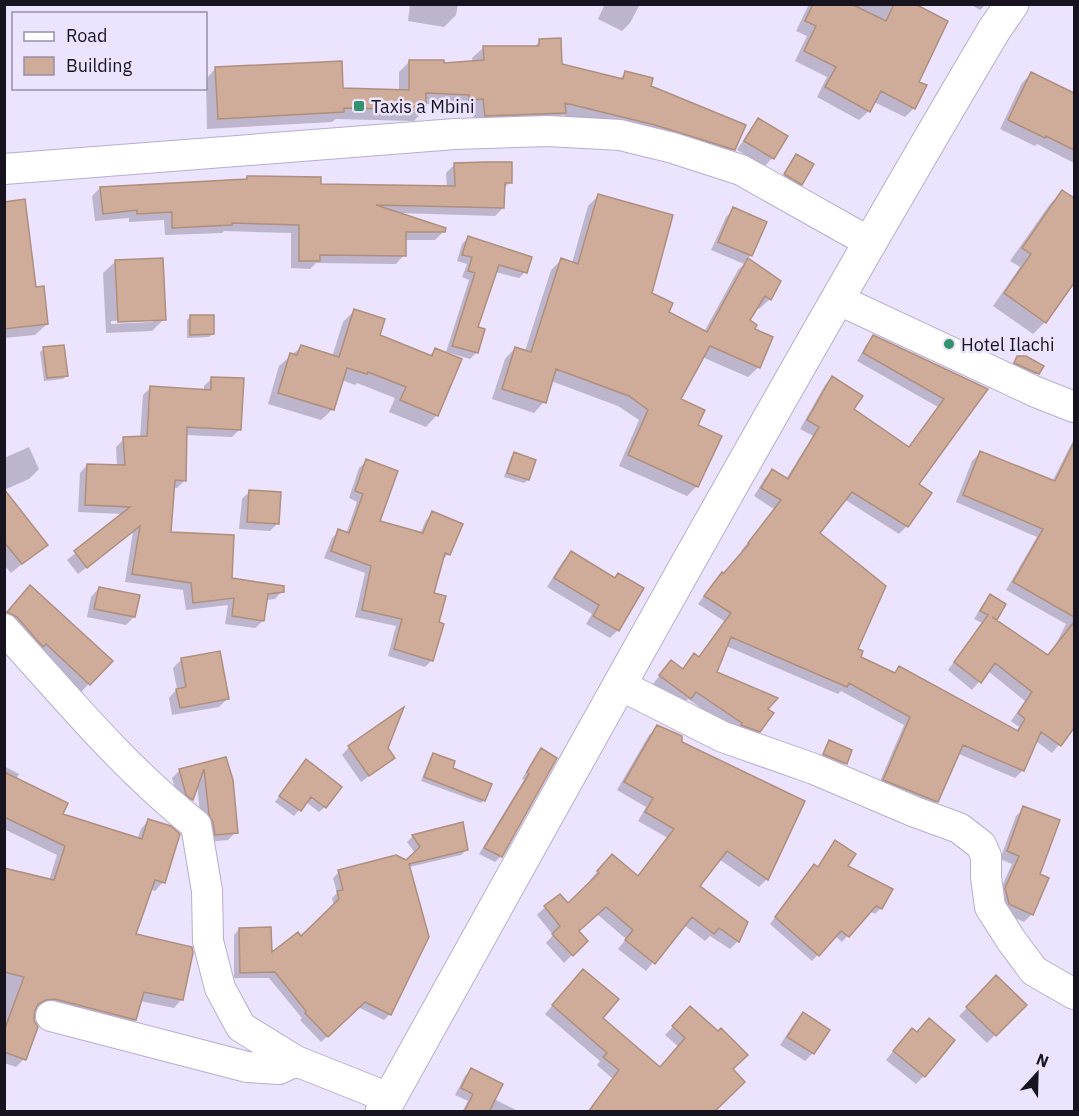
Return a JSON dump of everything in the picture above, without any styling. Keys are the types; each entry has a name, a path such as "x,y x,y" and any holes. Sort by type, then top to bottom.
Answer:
{"main road":[{"path":"386,1105 869,242 994,30 1012,4"}],"street":[{"path":"4,169 454,134 548,131 620,135 673,148 741,170 869,242"},
{"path":"837,299 1036,392 1074,407"},
{"path":"4,629 99,735 160,796 196,825 207,891 208,941 220,988 241,1027 296,1061 386,1105"},
{"path":"620,685 723,737 814,769 959,828 981,845 986,856 990,907 1011,940 1034,971 1074,994"},
{"path":"51,1016 247,1067 279,1069 296,1061"}],"building":[{"path":"813,4 851,4 886,21 894,4 915,4 948,21 919,82 927,85 915,109 881,91 870,112 825,87 836,67 804,51 816,26 805,21"},
{"path":"561,38 562,64 623,79 625,71 653,78 651,86 746,125 735,150 655,125 565,103 566,113 485,116 483,99 469,100 469,95 426,93 426,110 344,108 344,112 218,119 215,67 342,61 343,88 409,90 409,60 444,60 444,63 484,60 483,46 539,46 539,39"},
{"path":"1031,72 1074,93 1074,150 1008,120"},
{"path":"758,118 788,136 774,159 744,141"},
{"path":"796,154 814,164 802,185 784,174"},
{"path":"512,162 512,183 505,183 504,208 376,205 446,228 445,232 406,232 406,256 320,255 320,261 299,261 299,225 232,223 232,225 172,228 172,212 137,214 137,210 103,214 100,187 247,179 247,176 321,177 321,184 455,186 454,163"},
{"path":"1062,190 1074,198 1074,283 1046,323 1004,293 1031,254 1022,248"},
{"path":"598,194 673,215 652,293 673,303 669,312 707,332 748,258 781,281 771,300 765,296 750,320 757,325 755,329 773,337 760,368 710,346 681,399 705,410 698,425 722,436 698,487 628,455 648,410 629,396 556,369 546,403 502,389 515,347 531,352 561,258 578,264"},
{"path":"25,199 36,287 44,286 48,324 4,329 4,202"},
{"path":"733,207 767,222 752,256 718,242"},
{"path":"468,236 532,257 527,273 499,265 478,327 485,329 478,353 452,346 475,273 468,271 472,257 462,255"},
{"path":"163,258 166,320 118,322 115,260"},
{"path":"354,309 385,319 380,335 432,356 435,348 462,359 438,416 400,400 406,387 368,372 367,374 347,368 334,410 278,393 290,353 297,355 301,345 339,357"},
{"path":"190,315 214,315 214,334 190,335"},
{"path":"873,335 988,389 919,484 932,493 908,527 852,492 820,533 886,586 858,649 863,651 861,657 895,673 899,666 1018,731 1025,719 1018,713 1032,692 995,663 981,683 954,662 988,615 980,611 990,594 1006,604 997,620 992,617 1048,655 1074,622 1074,728 1061,746 1041,732 1024,771 963,745 938,802 883,780 910,717 849,683 847,687 731,637 717,672 778,698 768,709 774,713 760,732 741,725 742,723 696,692 691,699 659,675 671,660 683,669 694,653 699,657 731,613 704,596 722,572 723,574 749,544 781,500 761,488 772,469 788,479 819,427 807,420 832,376 863,396 854,409 909,447 944,399 863,353"},
{"path":"64,345 68,376 47,378 43,347"},
{"path":"1017,356 1026,356 1044,366 1039,374 1014,363"},
{"path":"211,377 244,378 241,430 187,427 186,481 175,480 171,532 234,535 232,578 284,586 284,592 268,594 264,621 232,616 234,598 193,603 191,583 132,574 140,526 87,568 74,551 130,507 85,505 87,464 125,465 123,437 147,436 150,386 211,390"},
{"path":"1074,442 1074,617 1013,582 1043,529 963,495 980,451 1055,481"},
{"path":"514,452 536,460 529,480 507,473"},
{"path":"366,459 398,471 380,521 423,533 432,511 463,524 450,555 445,553 434,593 446,596 439,622 444,624 433,661 394,649 402,619 362,610 371,566 331,551 338,529 349,533 363,494 355,491"},
{"path":"4,489 48,545 22,564 4,542"},
{"path":"249,490 281,492 279,524 247,522"},
{"path":"571,551 615,578 618,573 644,588 619,631 593,616 599,605 554,578"},
{"path":"30,585 113,661 90,685 46,644 43,647 17,617 7,612"},
{"path":"99,587 140,595 135,617 94,609"},
{"path":"220,651 229,699 180,708 176,689 186,687 181,658"},
{"path":"404,707 388,748 395,758 369,776 348,746"},
{"path":"657,725 682,736 682,742 805,801 768,880 727,851 700,886 748,922 739,942 719,928 714,934 692,917 655,964 625,940 633,930 606,907 579,931 588,941 573,956 552,934 560,926 544,906 560,894 568,903 599,873 597,871 612,854 638,876 674,829 645,812 653,798 624,782"},
{"path":"829,740 852,750 847,764 823,754"},
{"path":"541,748 557,758 502,857 484,848 529,774 527,772"},
{"path":"433,753 455,761 453,768 492,784 485,801 424,777"},
{"path":"226,757 233,780 238,833 215,835 213,822 209,815 204,769 193,800 186,795 179,769"},
{"path":"306,759 342,787 326,808 311,797 301,811 279,796"},
{"path":"4,772 68,803 63,814 142,839 148,819 171,826 180,834 165,883 155,880 136,934 192,947 193,953 183,1000 144,992 136,1020 55,999 46,1000 38,1004 35,1011 34,1020 38,1027 26,1060 4,1052 4,1031 24,977 4,972 4,868 54,880 65,846 4,817"},
{"path":"1023,806 1060,820 1040,874 1049,878 1033,915 1009,904 1005,888 1019,856 1007,851"},
{"path":"463,822 468,850 409,864 429,937 391,1015 365,1002 328,1037 305,1013 306,1011 275,972 240,973 239,928 271,927 272,952 298,932 301,936 339,899 337,891 343,890 338,870 396,855 406,860 420,847 412,835"},
{"path":"835,840 856,854 848,866 893,889 882,909 876,906 849,937 841,931 819,956 775,917 814,864 818,867"},
{"path":"583,969 619,999 603,1018 660,1067 685,1038 672,1026 690,1006 718,1031 721,1028 748,1055 733,1069 745,1082 714,1112 588,1112 619,1070 603,1057 607,1053 552,1005"},
{"path":"996,975 1027,1005 996,1036 966,1007"},
{"path":"803,1012 830,1030 814,1054 787,1037"},
{"path":"929,1018 955,1040 925,1077 893,1051 912,1028 917,1032"},
{"path":"471,1068 503,1084 489,1112 464,1112 473,1094 461,1088"}],"place":[{"name":"Taxis a Mbini","path":"359,106"},
{"name":"Hotel Ilachi","path":"949,344"}]}
